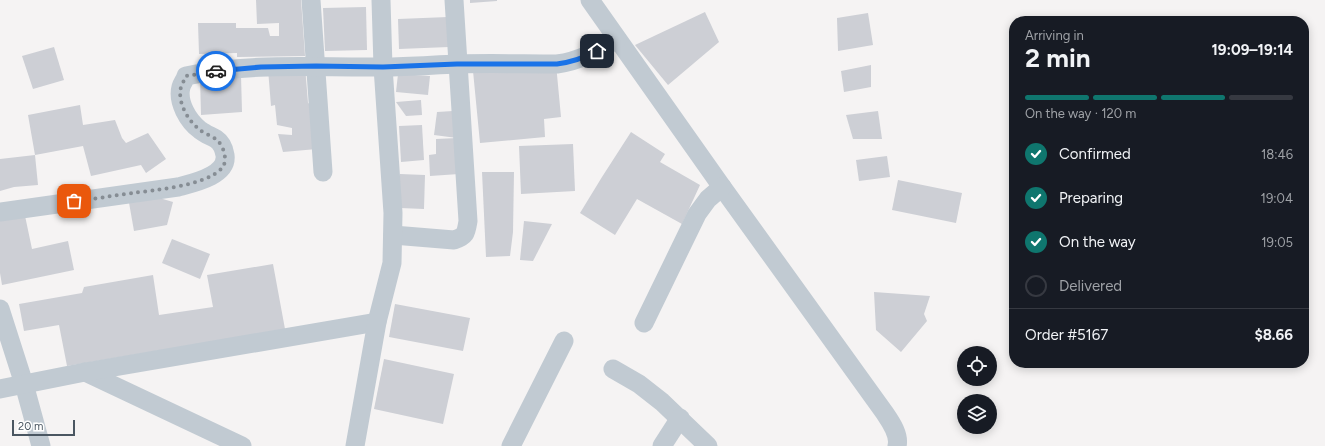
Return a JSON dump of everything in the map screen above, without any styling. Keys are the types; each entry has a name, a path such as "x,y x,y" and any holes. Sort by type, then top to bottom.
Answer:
{"street":[{"path":"311,0 323,172"},
{"path":"355,446 377,322 392,263 393,235 383,67 382,0"},
{"path":"393,235 454,240 462,237 466,232 468,221 454,0"},
{"path":"590,0 884,412 894,428 898,441 897,446"},
{"path":"0,212 178,186 198,181 213,175 222,168 225,158 223,148 217,140 199,130 185,112 181,100 181,88 186,76 202,72 261,67 383,67 457,64 557,64 571,62 586,56 617,39"},
{"path":"644,323 697,214 708,199 722,186"},
{"path":"0,309 24,384 41,446"},
{"path":"0,389 85,372 377,322"},
{"path":"511,446 564,341"},
{"path":"613,369 639,384 680,418 708,446"},
{"path":"85,372 242,446"},
{"path":"662,446 680,418"}],"building":[{"path":"256,0 301,0 305,56 237,57 237,53 199,54 198,23 236,23 236,28 268,28 270,36 279,36 279,23 257,24"},
{"path":"470,0 497,0 497,1 470,3"},
{"path":"366,7 367,50 325,51 323,8"},
{"path":"705,12 719,42 668,85 635,45"},
{"path":"868,13 873,45 838,51 837,18"},
{"path":"448,17 449,47 399,49 398,19"},
{"path":"54,47 64,80 33,89 22,56"},
{"path":"556,64 561,117 544,119 545,137 480,143 473,71"},
{"path":"871,65 871,87 844,92 841,71"},
{"path":"305,66 308,103 312,105 317,149 283,152 278,134 292,135 292,128 277,125 275,105 271,106 268,69"},
{"path":"398,74 430,76 428,95 396,92"},
{"path":"241,75 242,112 201,115 200,77"},
{"path":"421,100 422,115 406,116 396,102"},
{"path":"80,105 83,125 115,120 122,138 126,143 148,133 166,159 146,173 141,165 91,176 83,146 35,155 28,115"},
{"path":"453,111 457,138 434,135 437,112"},
{"path":"878,111 882,139 853,139 846,115"},
{"path":"422,125 424,160 401,162 399,126"},
{"path":"631,132 665,154 660,162 700,185 682,224 637,199 615,235 580,213"},
{"path":"457,138 459,174 430,176 429,155 436,154 436,139"},
{"path":"573,144 575,191 521,194 519,146"},
{"path":"35,155 38,185 14,187 0,191 0,159"},
{"path":"887,156 890,177 859,181 856,160"},
{"path":"482,172 514,172 513,232 510,256 486,257"},
{"path":"400,174 425,175 424,209 400,208"},
{"path":"898,180 962,193 956,223 892,210"},
{"path":"146,194 173,202 167,225 134,231 128,197"},
{"path":"24,211 32,249 68,241 74,270 2,285 0,273 0,216"},
{"path":"524,221 552,224 533,261 520,260"},
{"path":"172,239 210,254 200,279 162,263"},
{"path":"273,264 285,329 67,366 59,325 24,331 19,304 82,293 84,287 153,275 159,315 213,307 207,275"},
{"path":"874,292 930,296 924,314 927,321 901,352 876,330"},
{"path":"395,304 470,318 463,351 389,337"},
{"path":"384,359 454,374 443,424 374,409"}],"way so far":[{"path":"74,201 178,186 206,178 222,168 225,158 223,148 217,140 199,130 185,112 181,100 181,88 186,76 202,72 216,71"}],"route":[{"path":"216,71 261,67 383,67 457,64 557,64 571,62 597,51"}]}
